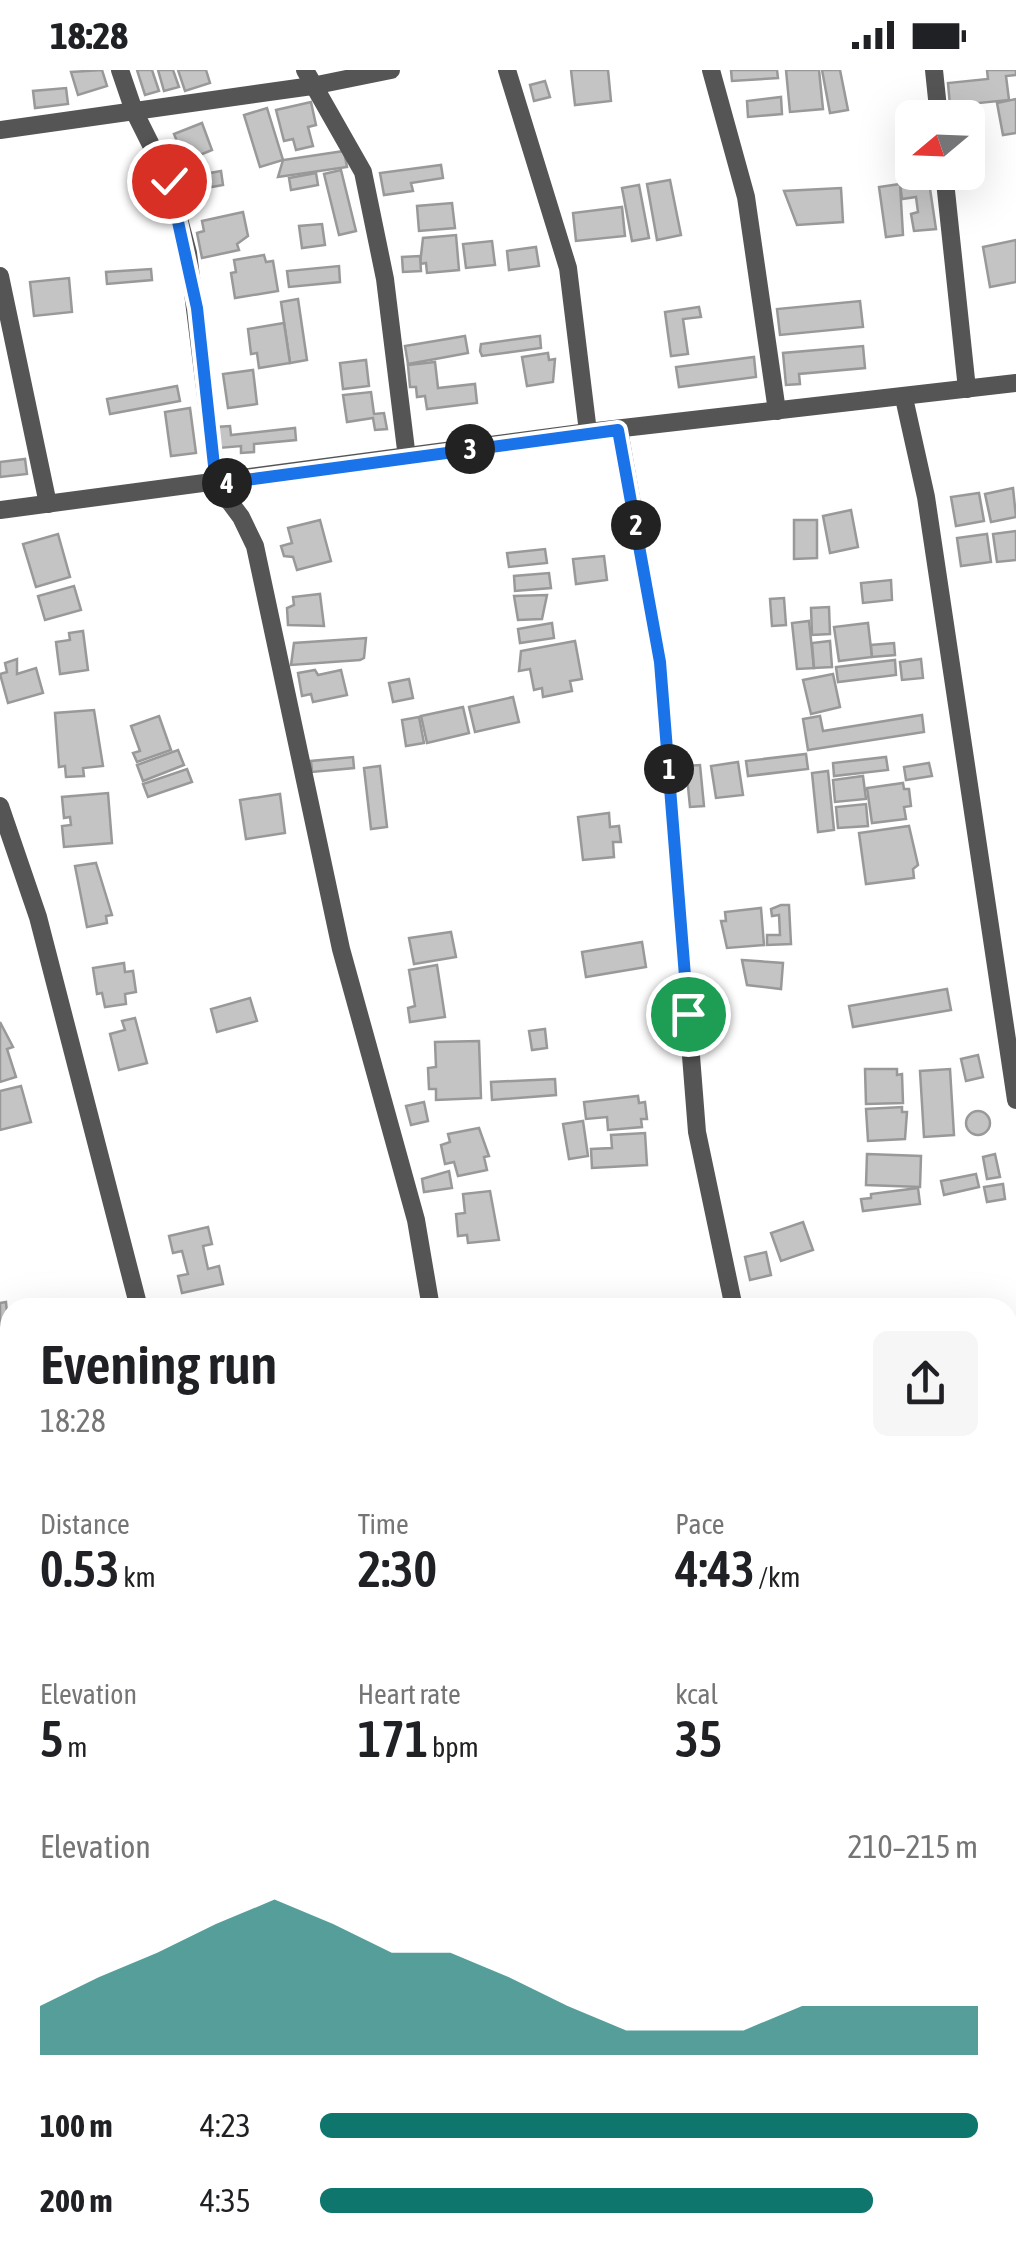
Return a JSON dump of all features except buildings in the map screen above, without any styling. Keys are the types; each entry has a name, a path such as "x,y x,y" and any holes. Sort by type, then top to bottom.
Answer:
{"street":[{"path":"120,70 134,111 169,181 188,253 216,484 241,517 255,546 341,949 416,1220 429,1298"},
{"path":"0,130 134,111 309,78 391,70"},
{"path":"507,70 568,268 588,432"},
{"path":"711,70 746,198 777,411"},
{"path":"934,70 937,100"},
{"path":"309,78 346,135 363,172 386,279 407,458"},
{"path":"946,190 967,389"},
{"path":"0,276 48,504"},
{"path":"0,510 588,432 1016,383"},
{"path":"904,398 926,498 1016,1100"},
{"path":"618,430 660,662 698,1132 732,1298"},
{"path":"0,806 38,917 136,1298"}],"route":[{"path":"169,181 188,253 197,308 216,484 618,430 660,662 688,1014"}]}
